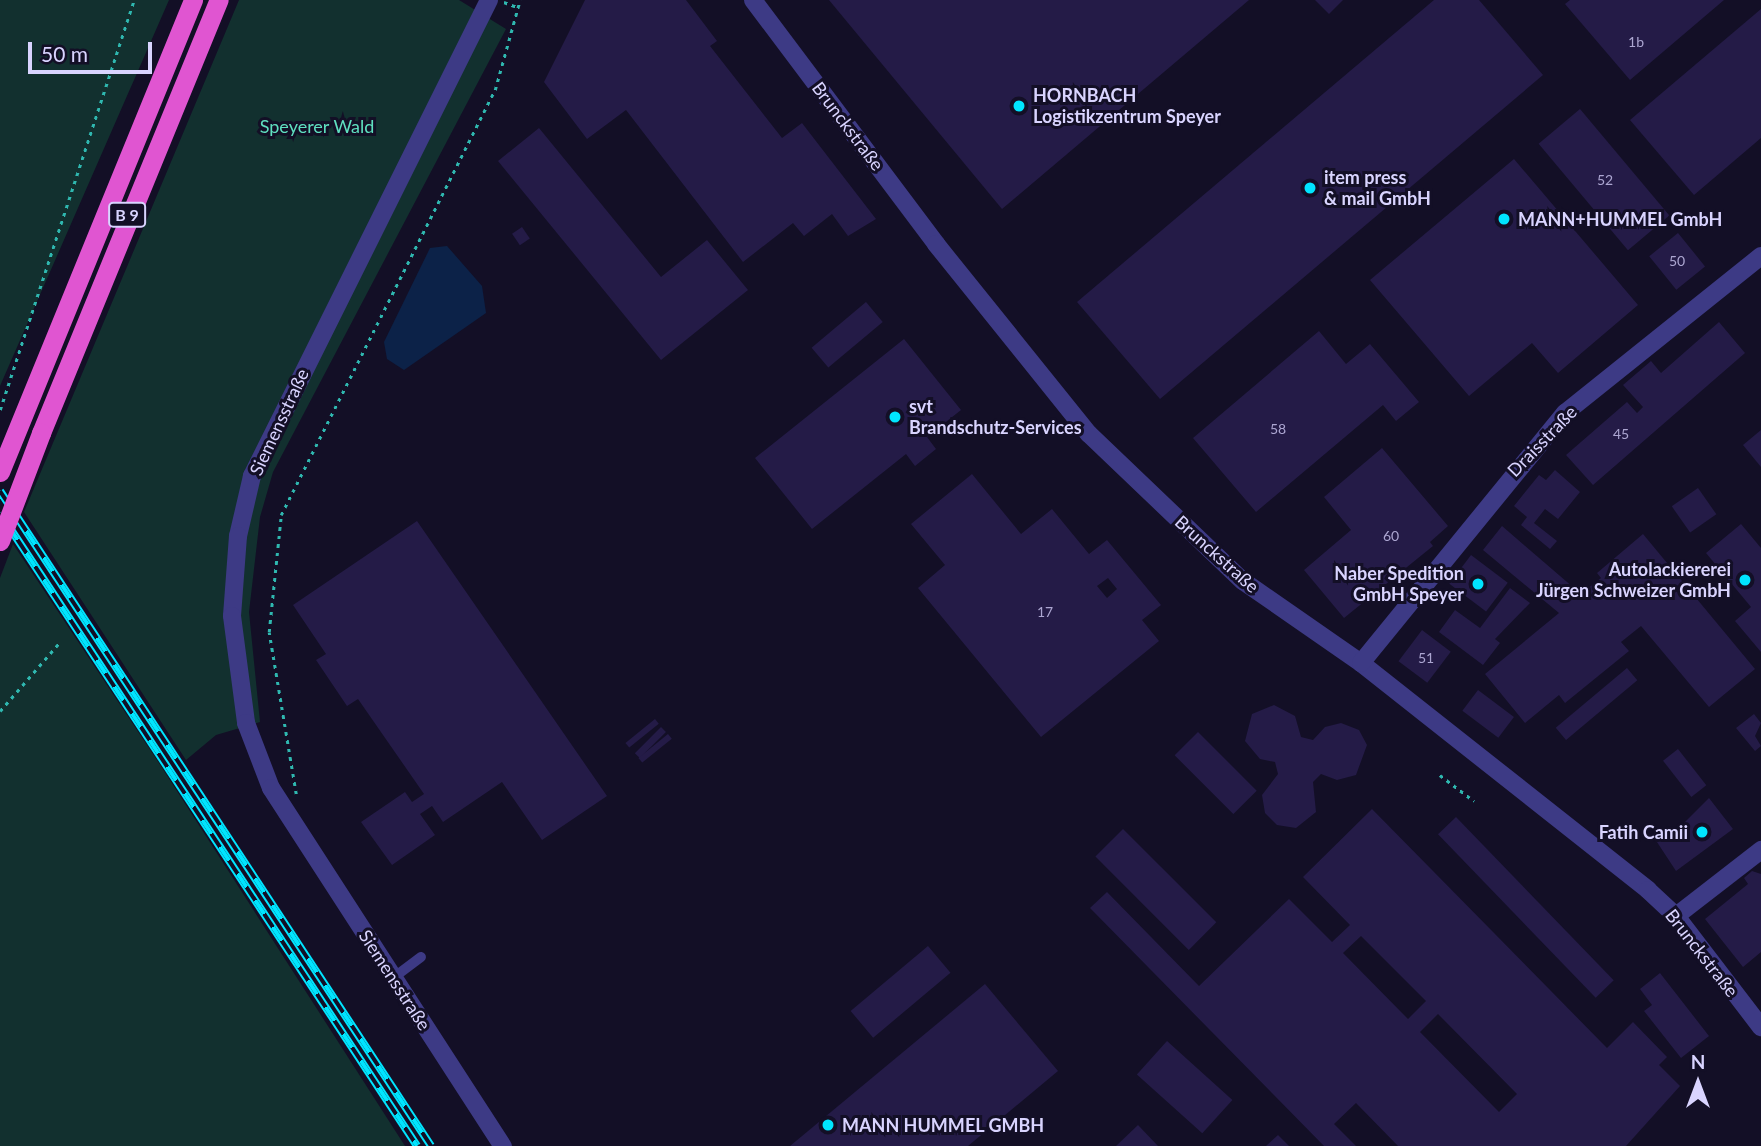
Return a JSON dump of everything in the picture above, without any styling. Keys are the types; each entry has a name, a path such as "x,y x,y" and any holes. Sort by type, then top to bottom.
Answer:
{"highway":[{"name":"B 9","path":"0,472 193,0"},
{"name":"B 9","path":"0,541 41,433 219,0"}],"street":[{"name":"Siemensstraße","path":"488,0 252,476 233,573 236,674 255,753 296,829 503,1146"},
{"name":"Brunckstraße","path":"753,0 936,244 1089,434 1243,581 1361,663 1676,916 1761,1027"},
{"name":"Draisstraße","path":"1361,663 1521,460 1565,414 1761,256"},
{"path":"1676,916 1761,850"}],"lane":[{"path":"393,978 421,957"}],"path":[{"path":"0,410 134,0"},
{"path":"500,0 517,7"},
{"path":"297,807 269,632 281,515 495,90 520,0"},
{"path":"0,711 60,642"},
{"path":"1440,775 1474,801"}],"green space":[{"path":"0,0 169,0 0,386"},
{"name":"Speyerer Wald","path":"239,0 459,0 506,29 273,472 260,517 249,612 260,722 216,735 186,760 24,512"},
{"path":"13,544 159,763 405,1146 0,1146 0,578"}],"water":[{"path":"447,246 482,286 486,313 404,370 387,359 384,342 430,248"}],"building":[{"path":"585,0 686,0 717,41 710,46 782,138 802,123 876,219 848,236 832,214 804,236 793,223 743,262 626,110 587,139 544,82"},
{"name":"HORNBACH Logistikzentrum Speyer","path":"829,0 1249,0 1002,209"},
{"path":"1315,0 1343,0 1329,14"},
{"name":"item press & mail GmbH","path":"1434,0 1479,0 1543,75 1160,399 1077,302"},
{"path":"1570,0 1724,0 1630,80 1565,4"},
{"path":"1761,9 1761,138 1694,195 1630,120"},
{"path":"1580,109 1669,215 1628,250 1539,144"},
{"path":"539,128 661,277 707,240 748,290 661,360 498,161"},
{"name":"MANN+HUMMEL GmbH","path":"1514,159 1638,305 1558,373 1532,343 1469,396 1370,280"},
{"path":"522,227 530,239 520,245 512,234"},
{"path":"1678,233 1705,266 1676,290 1649,256"},
{"path":"866,302 883,322 828,368 812,348"},
{"path":"1719,322 1745,353 1593,485 1566,455 1627,402 1637,413 1643,407 1623,385 1651,361 1661,373"},
{"path":"1319,331 1346,364 1370,344 1419,402 1396,421 1383,405 1256,512 1193,438"},
{"path":"904,339 961,410 927,437 936,449 915,466 906,454 812,529 755,458"},
{"path":"1761,430 1761,467 1743,445"},
{"path":"1382,448 1448,526 1430,542 1433,546 1344,618 1304,570 1351,530 1324,497"},
{"path":"1555,470 1580,492 1558,519 1545,509 1534,523 1557,541 1550,549 1521,525 1527,517 1514,506 1539,475 1546,480"},
{"path":"972,474 1021,534 1052,509 1089,554 1107,540 1161,605 1142,620 1159,641 1041,737 918,588 945,565 911,524","holes":["1108,578 1117,589 1107,598 1097,586"]},
{"path":"1698,488 1716,514 1690,533 1672,506"},
{"path":"417,521 607,796 542,840 502,782 443,822 432,806 420,814 435,835 392,865 361,822 405,792 412,802 424,794 358,699 347,706 316,660 326,654 293,605"},
{"name":"Autolackiererei Jürgen Schweizer GmbH","path":"1741,524 1761,548 1761,652 1735,621 1751,607 1706,553"},
{"path":"1502,526 1581,594 1601,578 1597,573 1643,534 1755,669 1709,707 1641,626 1621,642 1629,651 1565,703 1559,695 1525,723 1485,674 1559,613 1483,550"},
{"name":"Naber Spedition GmbH Speyer","path":"1471,555 1508,583 1486,611 1449,584"},
{"path":"1510,588 1530,603 1495,639 1500,643 1483,665 1439,632 1455,610 1480,628"},
{"path":"1422,630 1451,652 1427,683 1399,661"},
{"path":"1627,668 1637,680 1566,740 1556,728"},
{"path":"1478,690 1514,717 1498,738 1462,711"},
{"path":"1274,705 1295,716 1301,737 1313,740 1325,727 1341,723 1359,730 1367,745 1356,775 1337,780 1321,774 1313,782 1316,812 1296,828 1277,825 1265,813 1262,795 1278,774 1275,762 1260,759 1245,741 1252,714"},
{"path":"1754,714 1761,723 1755,736 1761,746 1755,751 1736,728"},
{"path":"655,719 659,724 629,748 625,743"},
{"path":"661,727 666,732 640,758 635,753"},
{"path":"1198,732 1257,791 1233,814 1175,755"},
{"path":"668,734 672,739 642,763 638,758"},
{"path":"1678,749 1706,785 1691,797 1663,761"},
{"name":"Fatih Camii","path":"1709,798 1733,829 1676,871 1653,836 1666,827 1672,835"},
{"path":"1372,809 1607,1048 1633,1022 1667,1057 1659,1065 1680,1086 1626,1146 1398,1146 1356,1103 1334,1124 1356,1146 1324,1146 1090,908 1107,892 1199,986 1289,899 1332,942 1350,925 1303,877","holes":["1361,936 1426,1001 1408,1019 1343,953","1438,1014 1517,1094 1499,1112 1420,1032"]},
{"path":"1456,817 1614,980 1596,998 1438,834"},
{"path":"1123,829 1216,922 1189,950 1095,857"},
{"path":"1752,871 1761,874 1761,952 1743,967 1705,919 1748,884 1744,878"},
{"path":"928,946 950,973 873,1038 851,1011"},
{"path":"1660,973 1709,1036 1681,1058 1644,1011 1652,1005 1640,989"},
{"path":"985,984 1058,1071 968,1146 790,1146"},
{"path":"1167,1041 1232,1100 1202,1133 1137,1074"},
{"path":"1138,1125 1158,1146 1116,1146"},
{"path":"1278,1135 1289,1146 1266,1146"}],"railway":[{"path":"0,491 431,1146"},
{"path":"0,513 417,1146"}],"place":[{"name":"HORNBACH Logistikzentrum Speyer","path":"1019,106"},
{"name":"item press & mail GmbH","path":"1310,188"},
{"name":"MANN+HUMMEL GmbH","path":"1504,219"},
{"name":"svt Brandschutz-Services","path":"895,417"},
{"name":"Autolackiererei Jürgen Schweizer GmbH","path":"1745,580"},
{"name":"Naber Spedition GmbH Speyer","path":"1478,584"},
{"name":"Fatih Camii","path":"1702,832"},
{"name":"MANN HUMMEL GMBH","path":"828,1125"}]}
